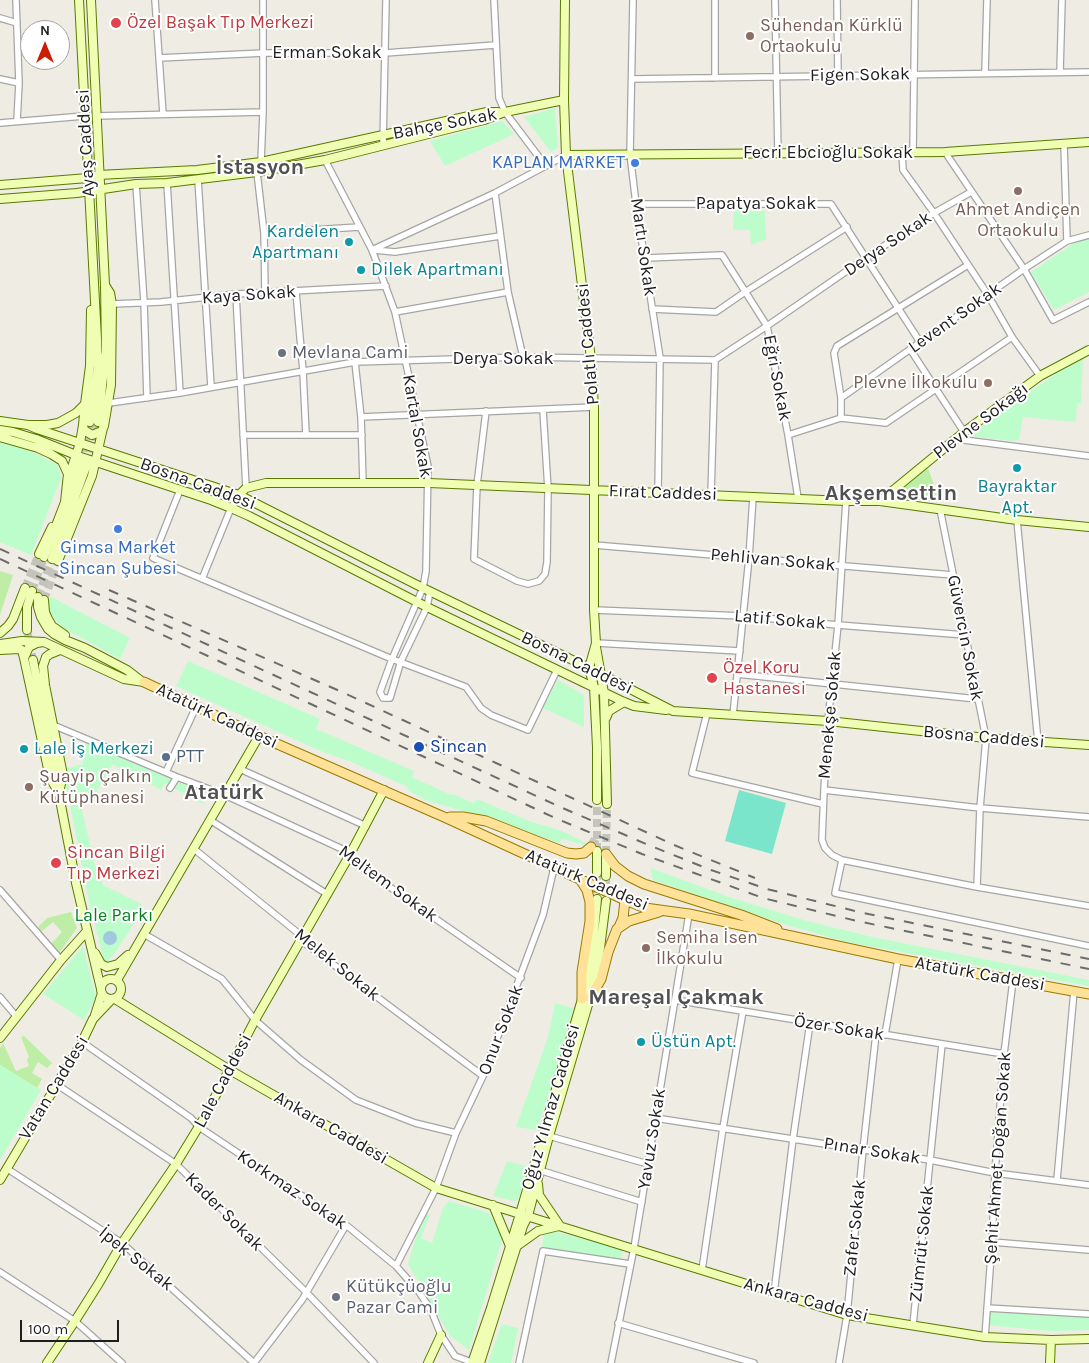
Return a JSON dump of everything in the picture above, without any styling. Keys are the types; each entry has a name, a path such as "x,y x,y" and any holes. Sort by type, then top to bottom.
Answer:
{"main road":[{"name":"Atatürk Caddesi","path":"144,682 259,736 384,790 645,908 690,914 898,959 1089,994"},
{"path":"444,817 463,817 486,821 576,854 594,849"},
{"path":"606,854 615,866 628,876 644,884 761,922 790,936"},
{"path":"580,879 587,890 590,902 590,921 582,972 586,999"},
{"path":"586,999 601,979 608,952 623,918 625,900"},
{"path":"617,929 648,914 667,911"}],"street":[{"path":"16,0 17,121"},
{"name":"Ayaş Caddesi","path":"79,0 94,286"},
{"name":"Ayaş Caddesi","path":"91,0 98,175 105,285"},
{"path":"154,0 163,114"},
{"path":"263,0 264,53 261,162 256,172 264,233 265,294"},
{"path":"383,144 386,0"},
{"path":"494,0 499,98 505,112 545,165"},
{"name":"Polatlı Caddesi","path":"565,0 564,100 566,155 591,359 594,407 594,610 596,643 589,668"},
{"name":"Martı Sokak","path":"633,0 630,154 660,358 658,493"},
{"path":"715,0 715,78"},
{"path":"775,0 778,153"},
{"path":"837,0 838,76"},
{"path":"913,153 915,0"},
{"path":"985,73 987,0"},
{"path":"1060,72 1062,0"},
{"path":"0,18 17,23"},
{"name":"Erman Sokak","path":"159,58 264,53 385,53 496,45"},
{"name":"Figen Sokak","path":"632,79 1089,72"},
{"path":"0,79 18,83"},
{"path":"505,112 564,100"},
{"path":"96,116 263,112"},
{"name":"Bahçe Sokak","path":"0,185 88,178 98,175 197,170 261,162 487,112 505,112"},
{"name":"Bahçe Sokak","path":"0,199 99,190 136,184 167,183 256,172 325,160 484,120 505,112"},
{"path":"0,123 84,116"},
{"name":"Fecri Ebcioğlu Sokak","path":"566,155 913,153 1089,142"},
{"path":"1064,144 1067,241"},
{"path":"945,152 1024,270 1053,320 1089,302"},
{"path":"902,153 903,170 934,213 988,295 1012,337 1040,376"},
{"path":"372,250 496,193 566,155"},
{"name":"Kartal Sokak","path":"325,160 372,250 396,312 428,466 427,607 401,661 390,698 383,698 380,692 392,659"},
{"path":"198,179 211,388"},
{"path":"167,183 176,300 180,393"},
{"path":"136,184 144,302 147,398"},
{"name":"Derya Sokak","path":"109,403 211,388 355,362 523,357 715,360 934,213 971,192"},
{"path":"496,193 508,292 523,357"},
{"name":"Papatya Sokak","path":"636,204 831,204 867,257 920,342"},
{"path":"264,233 359,227"},
{"path":"652,309 716,312 847,227"},
{"path":"372,250 395,252 500,236"},
{"name":"Levent Sokak","path":"841,398 1067,241 1089,236"},
{"name":"Eğri Sokak","path":"646,258 722,255 767,326 798,498"},
{"path":"842,418 834,353 836,346 968,265"},
{"path":"67,482 80,443 109,403 112,356 112,304 110,293 105,285"},
{"path":"94,423 106,351 105,285"},
{"path":"94,286 91,298 90,366 85,404 94,423"},
{"path":"48,558 92,476 96,462 98,449 94,423 98,368 94,286"},
{"name":"Kaya Sokak","path":"112,304 236,294 265,294 386,286"},
{"path":"296,292 306,435"},
{"path":"396,312 508,292"},
{"path":"202,579 231,508 246,488 236,294"},
{"path":"788,435 842,418 886,423 1012,337"},
{"path":"910,349 964,432"},
{"name":"Plevne Sokağı","path":"880,502 964,432 1040,376 1089,350"},
{"path":"711,495 715,360"},
{"path":"355,362 361,417 363,483"},
{"path":"0,421 28,425 58,423 76,413 85,404"},
{"path":"361,417 594,407"},
{"path":"486,411 477,485 474,559 517,581 528,584 538,581 545,574 548,489 543,410"},
{"name":"Bosna Caddesi","path":"28,425 239,495 426,590 589,668 673,711"},
{"name":"Bosna Caddesi","path":"0,430 13,432 231,508 427,607 634,706 673,711 828,721 986,738 1089,745"},
{"path":"243,435 362,435"},
{"path":"0,436 58,457 66,468 65,502"},
{"path":"956,439 1089,456"},
{"path":"83,464 48,558 49,531 60,515 83,464"},
{"path":"92,476 97,472 116,468"},
{"name":"Fırat Caddesi","path":"246,488 266,483 429,483 798,498 846,502 880,502 1017,520 1089,527"},
{"path":"180,490 152,558 392,659 466,687 481,708 490,715 528,730 557,670"},
{"path":"733,715 744,616 753,497"},
{"name":"Menekşe Sokak","path":"842,860 825,848 822,840 828,721 843,566 846,502"},
{"name":"Güvercin Sokak","path":"940,509 986,738 980,808 977,888"},
{"path":"1017,520 1038,742"},
{"name":"Pehlivan Sokak","path":"594,545 953,575"},
{"path":"0,633 13,619 28,590 27,630"},
{"path":"392,659 416,600 426,590"},
{"path":"41,598 38,607 48,629 64,640 85,648 127,670 144,682"},
{"name":"Latif Sokak","path":"594,610 744,616 838,626 966,635"},
{"path":"0,644 22,641 44,642 124,679 144,682"},
{"path":"24,658 29,647 44,642"},
{"path":"607,804 604,693 596,643 740,651"},
{"path":"0,650 22,650 50,778 60,794"},
{"path":"60,650 50,654 44,661 43,666 63,775 60,794"},
{"path":"33,660 87,931 101,991 106,998 113,999 120,995 122,988 117,980 111,978 105,980 101,991 93,1019"},
{"path":"589,668 594,687 597,800"},
{"path":"737,674 977,698"},
{"path":"605,720 609,711 624,702"},
{"path":"166,772 196,707"},
{"path":"707,713 692,772 824,804"},
{"name":"Meltem Sokak","path":"53,725 176,777 225,795 342,849 348,858 521,978"},
{"path":"117,980 259,736"},
{"path":"240,770 366,826"},
{"path":"170,788 176,777"},
{"name":"Lale Caddesi","path":"46,1363 76,1321 122,1243 199,1127 228,1069 366,826 384,790"},
{"path":"824,790 980,808 1089,817"},
{"path":"210,820 327,894"},
{"name":"Melek Sokak","path":"194,848 303,937 306,944 483,1076"},
{"path":"594,849 596,873"},
{"path":"606,854 606,876"},
{"path":"1089,906 977,888 842,860 835,893 1089,946"},
{"name":"Onur Sokak","path":"396,1266 436,1188 456,1133 483,1076 544,915 554,868"},
{"path":"0,890 60,960"},
{"path":"586,999 597,899"},
{"path":"586,999 599,956 606,901"},
{"name":"Yavuz Sokak","path":"611,1363 634,1248 690,914"},
{"path":"0,1038 60,960 87,931"},
{"path":"144,934 222,979 255,1020 302,1060 356,1100 415,1123 456,1133"},
{"path":"90,945 101,964 107,967 118,964 133,951"},
{"path":"885,1035 898,959"},
{"name":"Şehit Ahmet Doğan Sokak","path":"986,1337 995,1172 1004,1054 1013,980"},
{"path":"1057,1180 1074,991"},
{"path":"0,997 16,1016"},
{"name":"Vatan Caddesi","path":"0,1180 82,1042 93,1019 113,999"},
{"name":"Ankara Caddesi","path":"113,999 228,1069 436,1188 493,1205 525,1212 560,1226 846,1315 986,1337 1051,1340 1089,1339"},
{"name":"Oğuz Yılmaz Caddesi","path":"525,1212 549,1136 586,999"},
{"name":"Oğuz Yılmaz Caddesi","path":"525,1212 586,999"},
{"name":"Özer Sokak","path":"675,1000 1004,1054"},
{"path":"702,1270 723,1128 743,1012"},
{"path":"774,1293 810,1022"},
{"name":"Zafer Sokak","path":"839,1363 846,1315 876,1034"},
{"name":"Korkmaz Sokak","path":"82,1042 191,1118 199,1127 346,1225 396,1266 419,1292 431,1310 441,1335 455,1356 474,1363"},
{"name":"Zümrüt Sokak","path":"913,1325 942,1044"},
{"name":"Kader Sokak","path":"56,1084 176,1164 306,1292 374,1363"},
{"name":"Pınar Sokak","path":"655,1118 1089,1185"},
{"path":"549,1136 648,1164"},
{"name":"İpek Sokak","path":"6,1168 122,1243 254,1363"},
{"path":"513,1246 538,1231 560,1226 539,1195 538,1173 642,1202"},
{"path":"493,1205 513,1246"},
{"path":"474,1363 525,1212"},
{"path":"254,1363 306,1292 346,1225"},
{"path":"992,1242 1089,1250"},
{"path":"519,1363 543,1251 630,1264"},
{"path":"0,1272 76,1321 122,1363"},
{"path":"987,1308 1089,1314"},
{"path":"618,1323 754,1363"},
{"path":"428,1363 441,1335"},
{"path":"1050,1363 1051,1340"}],"green space":[{"path":"555,108 558,147 551,152 524,117"},
{"path":"502,121 514,134 445,166 430,141"},
{"path":"734,210 765,211 766,239 751,245 750,230 733,230"},
{"path":"1089,239 1089,292 1054,310 1031,272 1077,241"},
{"path":"1083,359 1081,403 1077,403 1076,422 1023,417 1019,440 1012,441 972,436 978,429 1031,391 1059,372"},
{"path":"0,442 39,455 57,465 60,472 61,478 31,555 0,542"},
{"path":"928,468 940,502 897,497 896,493"},
{"path":"0,571 13,575 0,615"},
{"path":"51,597 130,638 120,659 58,624 49,608 49,599"},
{"path":"188,661 320,719 316,729 414,771 412,777 451,795 474,803 477,799 529,821 562,831 586,843 584,845 563,839 559,843 481,816 428,801 407,790 408,787 349,761 323,752 176,686"},
{"path":"558,680 584,695 584,727 543,708"},
{"name":"Lale Parkı","path":"87,742 208,795 202,804 165,783 161,790 113,764 97,790 98,793 79,798 96,869 98,869 103,885 143,905 130,930 107,962 104,960 88,897 63,769 83,764 81,752"},
{"path":"739,790 786,803 772,854 725,841"},
{"path":"650,868 732,898 807,921 872,937 1089,980 1089,986 846,942 777,922 653,880"},
{"path":"71,912 77,928 59,953 51,944 62,932 53,922 41,932 38,927 47,918"},
{"path":"83,946 96,997 84,1020 43,994"},
{"path":"555,1003 573,1008 555,1075 537,1130 516,1127 548,1037"},
{"path":"24,1036 52,1063 47,1068 38,1062 32,1073 42,1079 37,1088 0,1065 0,1048 3,1043 16,1071 29,1066 27,1059 29,1057 21,1037"},
{"path":"0,1065 41,1090 0,1160"},
{"path":"507,1161 528,1167 518,1200 513,1201 493,1196"},
{"path":"449,1201 489,1213 503,1237 469,1350 451,1337 408,1264 417,1234 426,1214 430,1215 421,1238 432,1243 443,1208"},
{"path":"552,1231 623,1249 621,1260 542,1248 544,1233"},
{"path":"987,1312 1089,1317 1089,1330 1051,1331 986,1325"},
{"path":"502,1324 518,1328 511,1363 488,1363"}],"water":[{"path":"107,931 113,931 117,938 113,945 107,945 103,941 103,935"}],"tunnel":[{"path":"80,463 90,422"},
{"path":"87,464 98,422"},
{"path":"25,588 39,554"},
{"path":"32,591 44,557"},
{"path":"38,597 52,559"},
{"path":"44,600 58,561"},
{"path":"27,630 33,660"},
{"path":"597,800 597,851"},
{"path":"606,854 607,804"},
{"path":"591,847 597,836"},
{"path":"597,873 597,899"},
{"path":"606,876 606,896"}],"railway":[{"path":"0,549 558,806 711,870 767,889 859,912 1089,959"},
{"path":"0,559 555,818 642,854 763,898 857,921 1089,969"},
{"path":"109,590 342,692 674,845 755,878"}],"place":[{"name":"Özel Başak Tıp Merkezi","path":"116,23"},
{"name":"Sühendan Kürklü Ortaokulu","path":"750,36"},
{"name":"KAPLAN MARKET","path":"635,163"},
{"name":"Ahmet Andiçen Ortaokulu","path":"1018,191"},
{"name":"Kardelen Apartmanı","path":"349,242"},
{"name":"Dilek Apartmanı","path":"361,270"},
{"name":"Mevlana Cami","path":"282,353"},
{"name":"Plevne İlkokulu","path":"988,383"},
{"name":"Bayraktar Apt.","path":"1017,468"},
{"name":"Gimsa Market Sincan Şubesi","path":"118,529"},
{"name":"Özel Koru Hastanesi","path":"712,678"},
{"name":"Sincan","path":"419,747"},
{"name":"Lale İş Merkezi","path":"24,749"},
{"name":"PTT","path":"166,757"},
{"name":"Şuayip Çalkın Kütüphanesi","path":"29,787"},
{"name":"Sincan Bilgi Tıp Merkezi","path":"56,863"},
{"name":"Semiha İsen İlkokulu","path":"646,948"},
{"name":"Üstün Apt.","path":"641,1042"},
{"name":"Kütükçüoğlu Pazar Cami","path":"336,1297"}],"district":[{"name":"İstasyon","path":"260,168"},
{"name":"Akşemsettin","path":"891,494"},
{"name":"Atatürk","path":"224,793"},
{"name":"Mareşal Çakmak","path":"676,998"}]}
